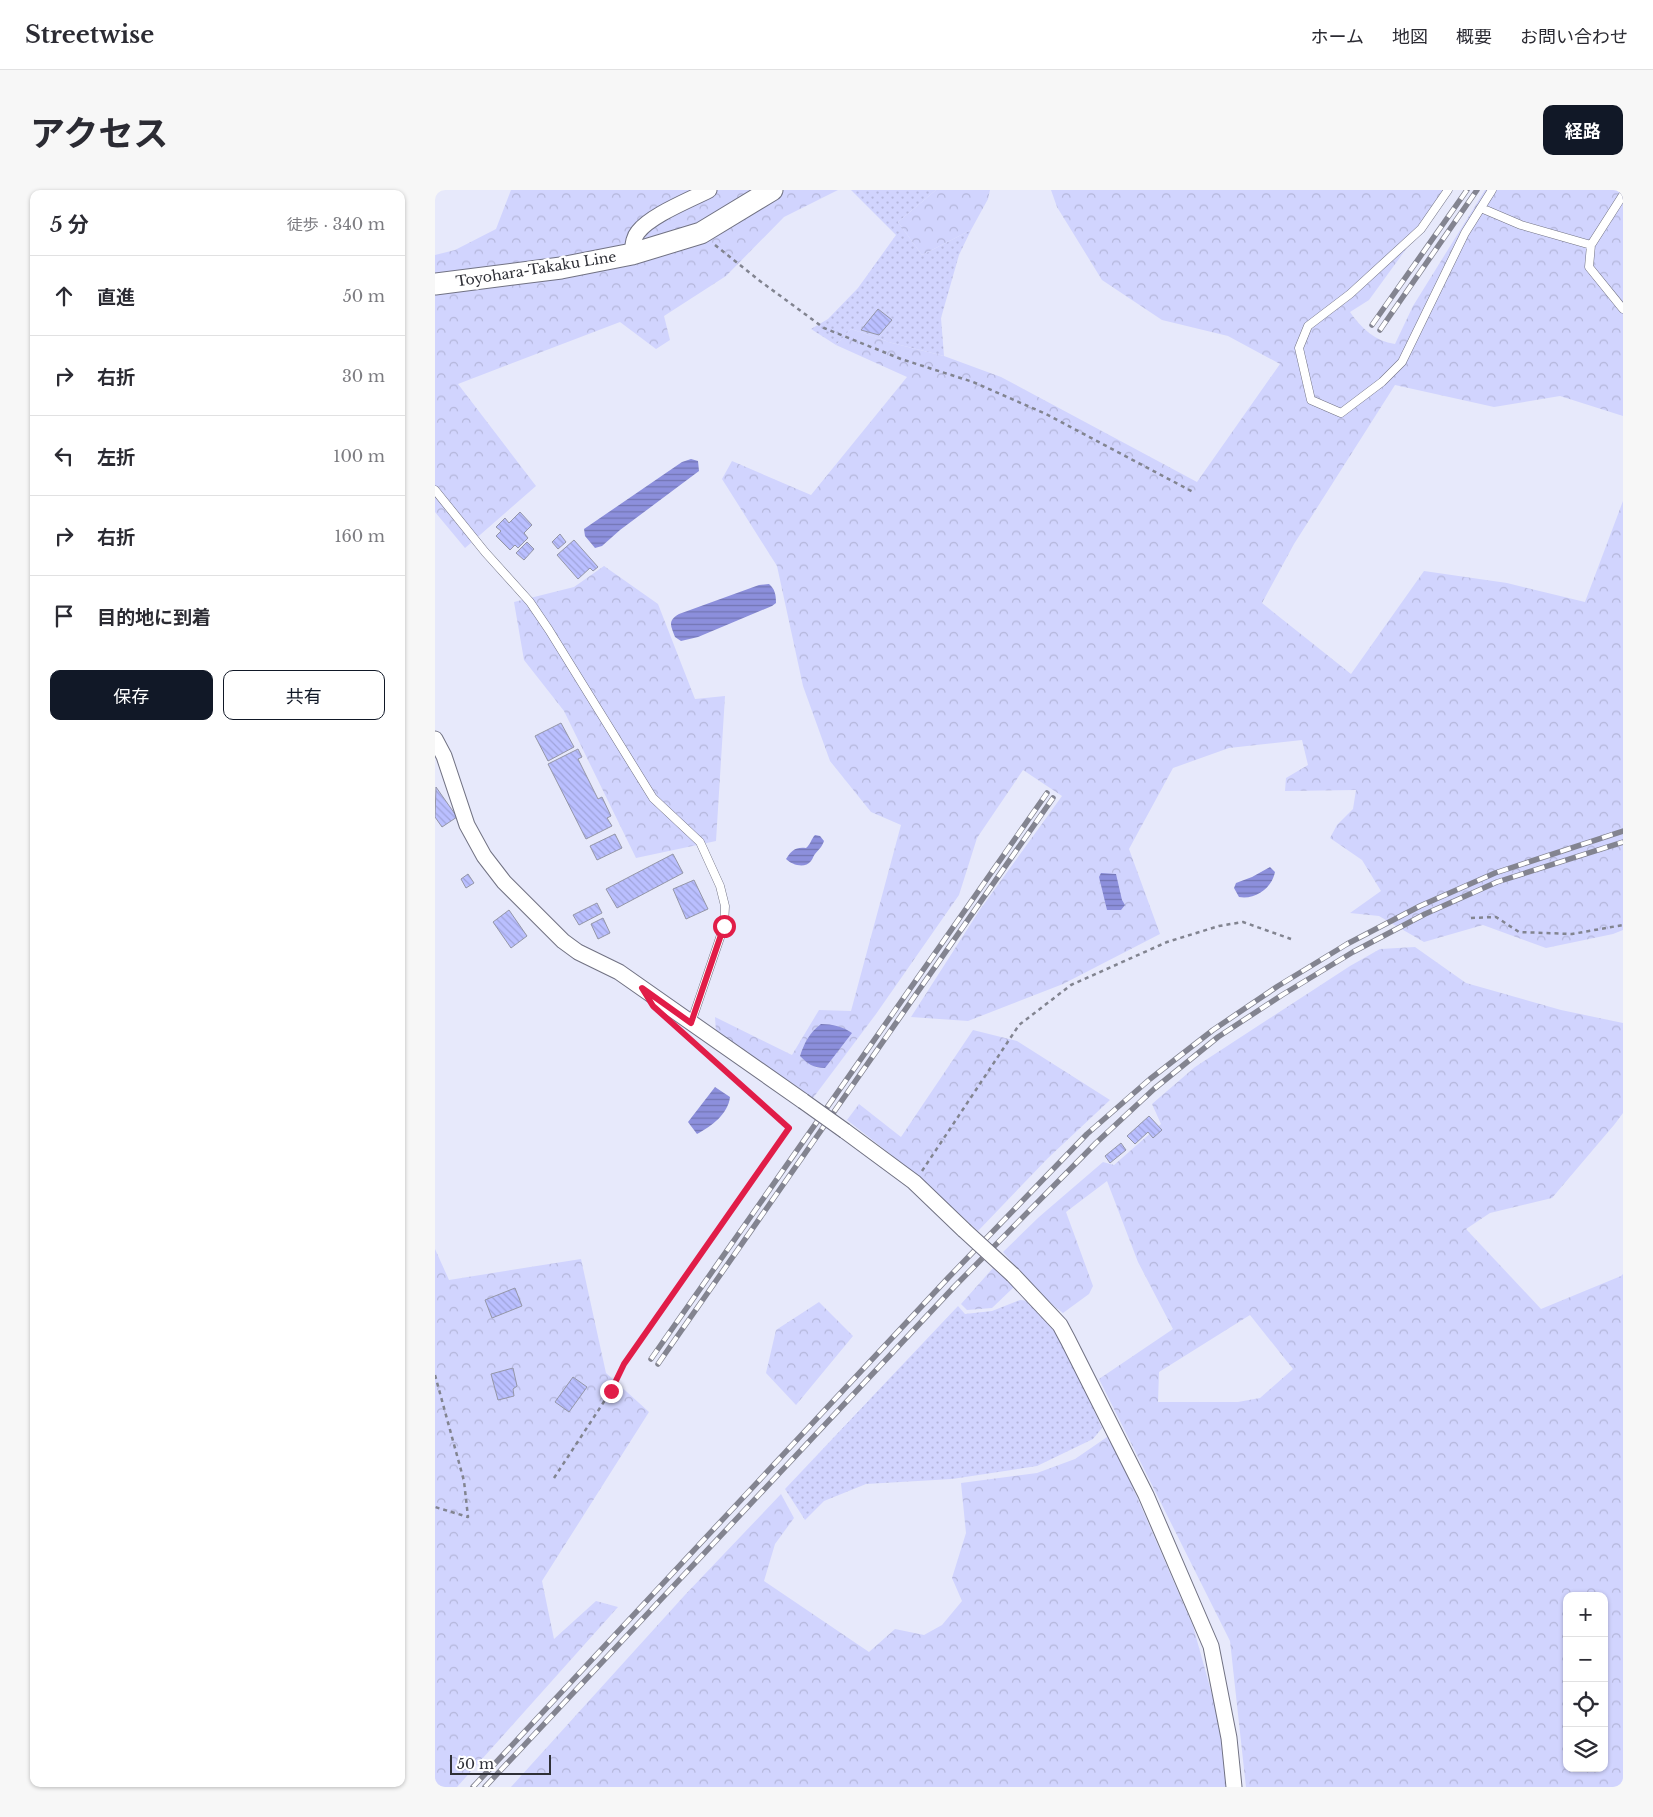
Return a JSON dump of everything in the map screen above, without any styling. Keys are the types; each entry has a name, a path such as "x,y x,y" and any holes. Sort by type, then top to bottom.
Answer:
{"main road":[{"name":"Toyohara-Takaku Line","path":"435,284 561,268 632,254 701,233 772,190"}],"street":[{"path":"632,254 633,240 649,222 709,190"},
{"path":"435,739 444,756 467,825 484,856 503,882 563,941 578,952 619,972 803,1101 914,1182 1013,1275 1060,1325 1146,1495 1211,1646 1226,1719 1234,1787"}],"lane":[{"path":"1448,190 1421,230 1350,294 1308,326 1299,348 1311,400 1341,413 1382,382 1402,362 1465,233 1492,190"},
{"path":"1623,195 1591,245 1589,267 1623,310"},
{"path":"1481,208 1521,224 1591,245"},
{"path":"435,490 485,552 529,602 549,630 653,798 700,842 720,886 725,906 724,926 691,1023"}],"path":[{"path":"701,233 760,281 824,328 901,359 973,382 1046,414 1195,494"},
{"path":"1471,918 1496,917 1519,932 1573,934 1623,925"},
{"path":"914,1182 1019,1025 1071,985 1167,942 1219,926 1243,922 1291,939"},
{"path":"555,1478 611,1391 624,1364 789,1128 696,1045"},
{"path":"435,1376 464,1481 468,1516 435,1507"}],"green space":[{"path":"511,190 838,190 784,217 726,276 664,316 670,340 656,349 620,322 458,384 536,486 465,548 435,512 435,255 455,250 496,229"},
{"path":"851,190 936,190 898,222 922,255 971,230 959,255 941,318 944,356 892,343 851,329 836,345 811,329 828,319 858,288 896,235"},
{"path":"936,190 990,190 988,199 971,230 922,255 898,222"},
{"path":"1051,190 1449,190 1369,300 1350,312 1369,333 1381,340 1395,344 1413,306 1485,190 1623,190 1623,416 1560,396 1494,407 1395,385 1294,544 1262,603 1351,674 1424,571 1507,583 1585,602 1623,501 1623,930 1613,934 1546,948 1483,925 1424,942 1379,916 1350,913 1381,891 1362,860 1330,838 1337,825 1353,809 1356,790 1285,791 1286,778 1308,765 1302,740 1229,748 1173,768 1129,849 1160,934 1063,984 968,1021 911,1017 979,911 1062,796 1023,770 977,838 959,895 876,1014 813,1098 716,1032 715,1017 792,1055 819,1010 851,1011 901,825 871,812 830,761 803,686 777,566 722,479 732,461 811,495 907,377 836,345 851,329 892,343 944,356 1001,377 1197,482 1280,364 1228,336 1162,320 1102,280 1057,207","holes":["814,1030 839,1049 825,1067 817,1068 800,1056 803,1047"]},
{"path":"604,566 658,604 695,699 725,696 716,841 636,858 564,711 524,660 514,602 574,587"},
{"path":"1415,947 1466,983 1561,1010 1623,1023 1623,1113 1614,1125 1552,1198 1490,1213 1466,1229 1541,1309 1623,1274 1623,1787 1246,1787 1230,1641 1099,1379 1173,1329 1138,1262 1107,1181 1066,1212 1093,1286 1089,1294 1063,1313 1041,1296 1003,1252 1039,1217 1103,1162 1114,1165 1161,1124 1152,1104 1195,1067 1350,966 1380,949","holes":["1250,1315 1293,1369 1260,1398 1238,1402 1158,1402 1159,1372"]},
{"path":"973,1030 1017,1041 1110,1100 1048,1158 978,1231 913,1172 847,1120 859,1104 901,1137"},
{"path":"435,1249 449,1280 581,1259 606,1373 649,1412 542,1581 554,1639 596,1601 618,1607 457,1787 435,1787"},
{"path":"993,1268 1015,1286 992,1308 967,1310 961,1304"},
{"path":"1020,1300 1030,1301 1056,1327 1102,1428 1093,1439 1037,1466 952,1479 866,1484 824,1501 805,1520 785,1489 958,1306 965,1314 992,1311"},
{"path":"819,1302 853,1336 796,1405 766,1373 776,1330"},
{"path":"1110,1435 1193,1626 1221,1727 1226,1787 511,1787 684,1596 781,1494 794,1518 775,1544 764,1581 869,1652 895,1629 924,1635 942,1625 962,1601 952,1578 966,1533 961,1483 1037,1473 1075,1459"}],"water":[{"path":"691,459 698,461 699,471 620,530 602,546 595,548 585,536 584,529 682,462"},
{"path":"769,584 774,590 776,597 776,603 772,606 698,637 681,641 675,637 671,621 679,614 759,585"},
{"path":"815,835 820,836 824,841 812,860 805,865 799,865 786,859 794,850 806,848"},
{"path":"1270,867 1275,872 1267,888 1251,897 1239,897 1234,888 1236,883"},
{"path":"1101,873 1116,874 1125,905 1121,910 1107,910 1099,877"},
{"path":"821,1024 838,1026 852,1033 825,1068 811,1065 800,1056 808,1038"},
{"path":"715,1087 730,1097 729,1103 718,1119 697,1134 688,1122"}],"building":[{"path":"878,309 892,320 879,335 861,330"},
{"path":"520,512 532,525 524,533 528,538 518,548 515,545 510,550 496,536 501,531 496,527 505,518 509,523"},
{"path":"560,534 566,542 558,549 552,542"},
{"path":"574,540 598,567 593,571 590,568 578,579 557,555"},
{"path":"527,542 534,549 524,560 516,553"},
{"path":"561,723 574,747 548,761 535,736"},
{"path":"578,749 582,757 578,759 598,799 602,797 611,816 607,818 612,826 586,839 548,764"},
{"path":"436,787 457,817 442,827 435,817"},
{"path":"615,834 622,848 597,860 590,846"},
{"path":"673,854 683,873 617,908 606,889"},
{"path":"468,874 474,883 466,888 461,879"},
{"path":"694,880 708,909 686,919 673,889"},
{"path":"597,903 602,913 579,925 573,915"},
{"path":"509,910 527,936 511,948 493,922"},
{"path":"603,918 610,933 598,939 591,924"},
{"path":"1149,1116 1162,1130 1153,1138 1148,1132 1135,1144 1127,1136"},
{"path":"1121,1143 1126,1150 1110,1163 1105,1156"},
{"path":"515,1288 522,1306 492,1318 485,1300"},
{"path":"513,1368 517,1386 513,1389 514,1396 498,1400 491,1374"},
{"path":"573,1377 587,1387 569,1412 555,1402"}],"railway":[{"path":"1372,325 1467,190"},
{"path":"1380,330 1477,190"},
{"path":"651,1359 1047,793"},
{"path":"658,1364 1053,798"},
{"path":"473,1787 948,1278 1087,1134 1150,1079 1213,1030 1278,986 1347,944 1420,906 1495,873 1623,831"},
{"path":"485,1787 954,1287 1096,1143 1154,1089 1218,1037 1282,995 1353,952 1425,914 1497,882 1623,842"}],"route":[{"path":"611,1391 624,1364 789,1128 653,1006 642,988 691,1023 724,926"}]}
